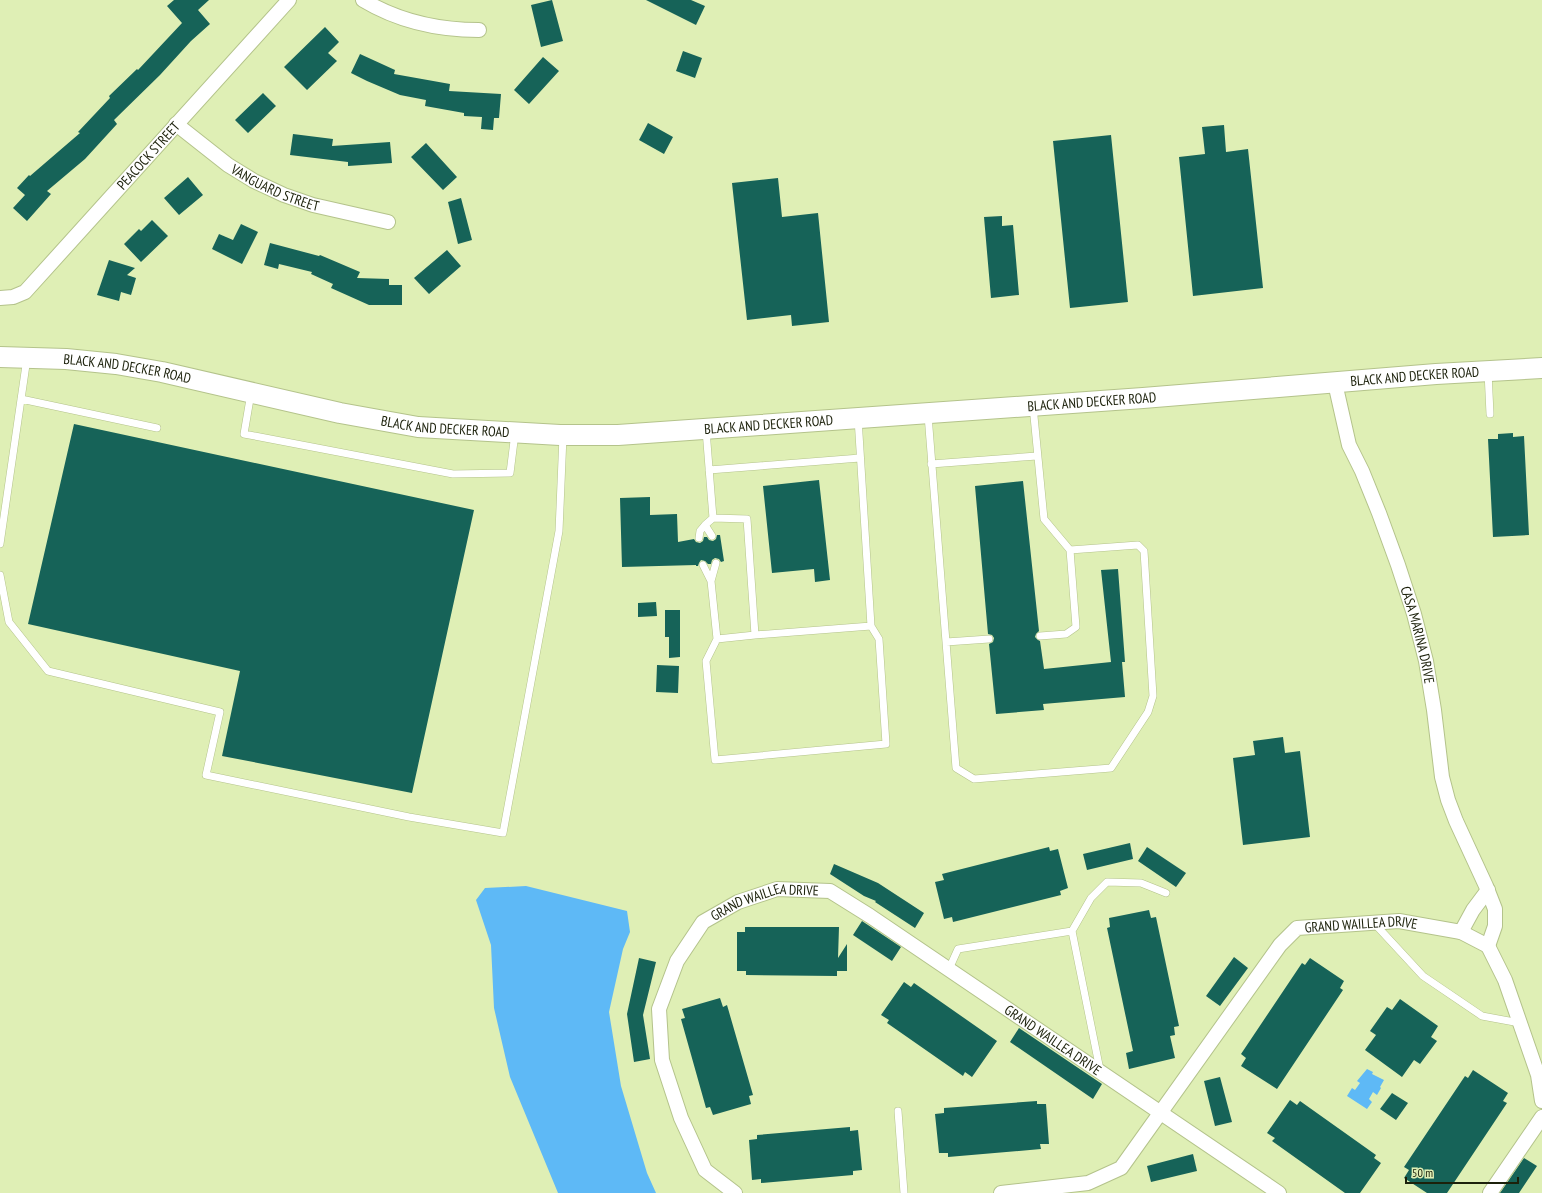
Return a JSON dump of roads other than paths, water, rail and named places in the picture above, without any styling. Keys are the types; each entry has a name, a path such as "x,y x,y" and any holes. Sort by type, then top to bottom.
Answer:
{"main road":[{"name":"BLACK AND DECKER ROAD","path":"0,357 66,359 116,364 169,374 340,413 418,427 563,435 618,435 1542,368"}],"street":[{"name":"PEACOCK STREET","path":"0,298 13,297 25,292 288,0"},
{"path":"363,0 396,16 424,24 456,30 480,30"},
{"name":"VANGUARD STREET","path":"176,124 228,165 254,181 284,195 313,205 388,222"},
{"name":"CASA MARINA DRIVE","path":"1335,383 1349,445 1362,471 1376,507 1414,614 1426,661 1442,776 1448,800 1467,848 1488,890 1495,909 1495,926 1488,946"},
{"name":"GRAND WAILLEA DRIVE","path":"735,1193 705,1170 681,1118 662,1060 659,1009 677,961 703,922 738,902 777,889 830,891 870,916 1278,1193"},
{"path":"1462,932 1473,910 1488,890"},
{"path":"1473,910 1495,926"},
{"name":"GRAND WAILLEA DRIVE","path":"1001,1193 1088,1183 1121,1168 1280,946 1297,928 1399,921 1462,932 1488,946"},
{"path":"1488,946 1505,980 1520,1023 1538,1075 1542,1101"},
{"path":"1490,1193 1542,1117"}],"lane":[{"path":"0,544 28,357"},
{"path":"1488,371 1490,414"},
{"path":"251,393 244,434 454,474 510,473 515,433"},
{"path":"22,399 157,428"},
{"path":"1033,406 1044,519 1070,550 1076,627 1066,634 1040,636"},
{"path":"928,413 956,768 974,780 1111,768 1148,712 1153,696 1144,551 1138,545 1070,550"},
{"path":"716,563 711,581 716,638 706,661 715,760 886,744 879,639 871,626 858,418"},
{"path":"706,428 713,518"},
{"path":"0,575 9,622 48,671 220,712 206,776 409,817 503,834 560,531 563,435"},
{"path":"931,464 1037,456"},
{"path":"709,470 860,458"},
{"path":"699,538 700,531 713,518 747,519 755,635"},
{"path":"705,525 712,536"},
{"path":"703,565 711,581"},
{"path":"716,638 871,626"},
{"path":"946,642 989,639"},
{"path":"1101,1072 1072,931 1092,898 1107,882 1140,883 1166,893"},
{"path":"1374,923 1422,976 1482,1016 1520,1023"},
{"path":"948,969 958,949 1072,931"},
{"path":"898,1111 904,1193"}],"water":[{"path":"526,886 627,911 630,932 623,949 609,1012 621,1086 647,1173 656,1193 558,1193 510,1077 494,1008 491,945 476,900 485,888"},
{"path":"1367,1069 1373,1072 1372,1074 1384,1080 1377,1095 1373,1092 1369,1099 1372,1102 1367,1109 1347,1096 1352,1088 1355,1090 1360,1083 1357,1081"}]}
